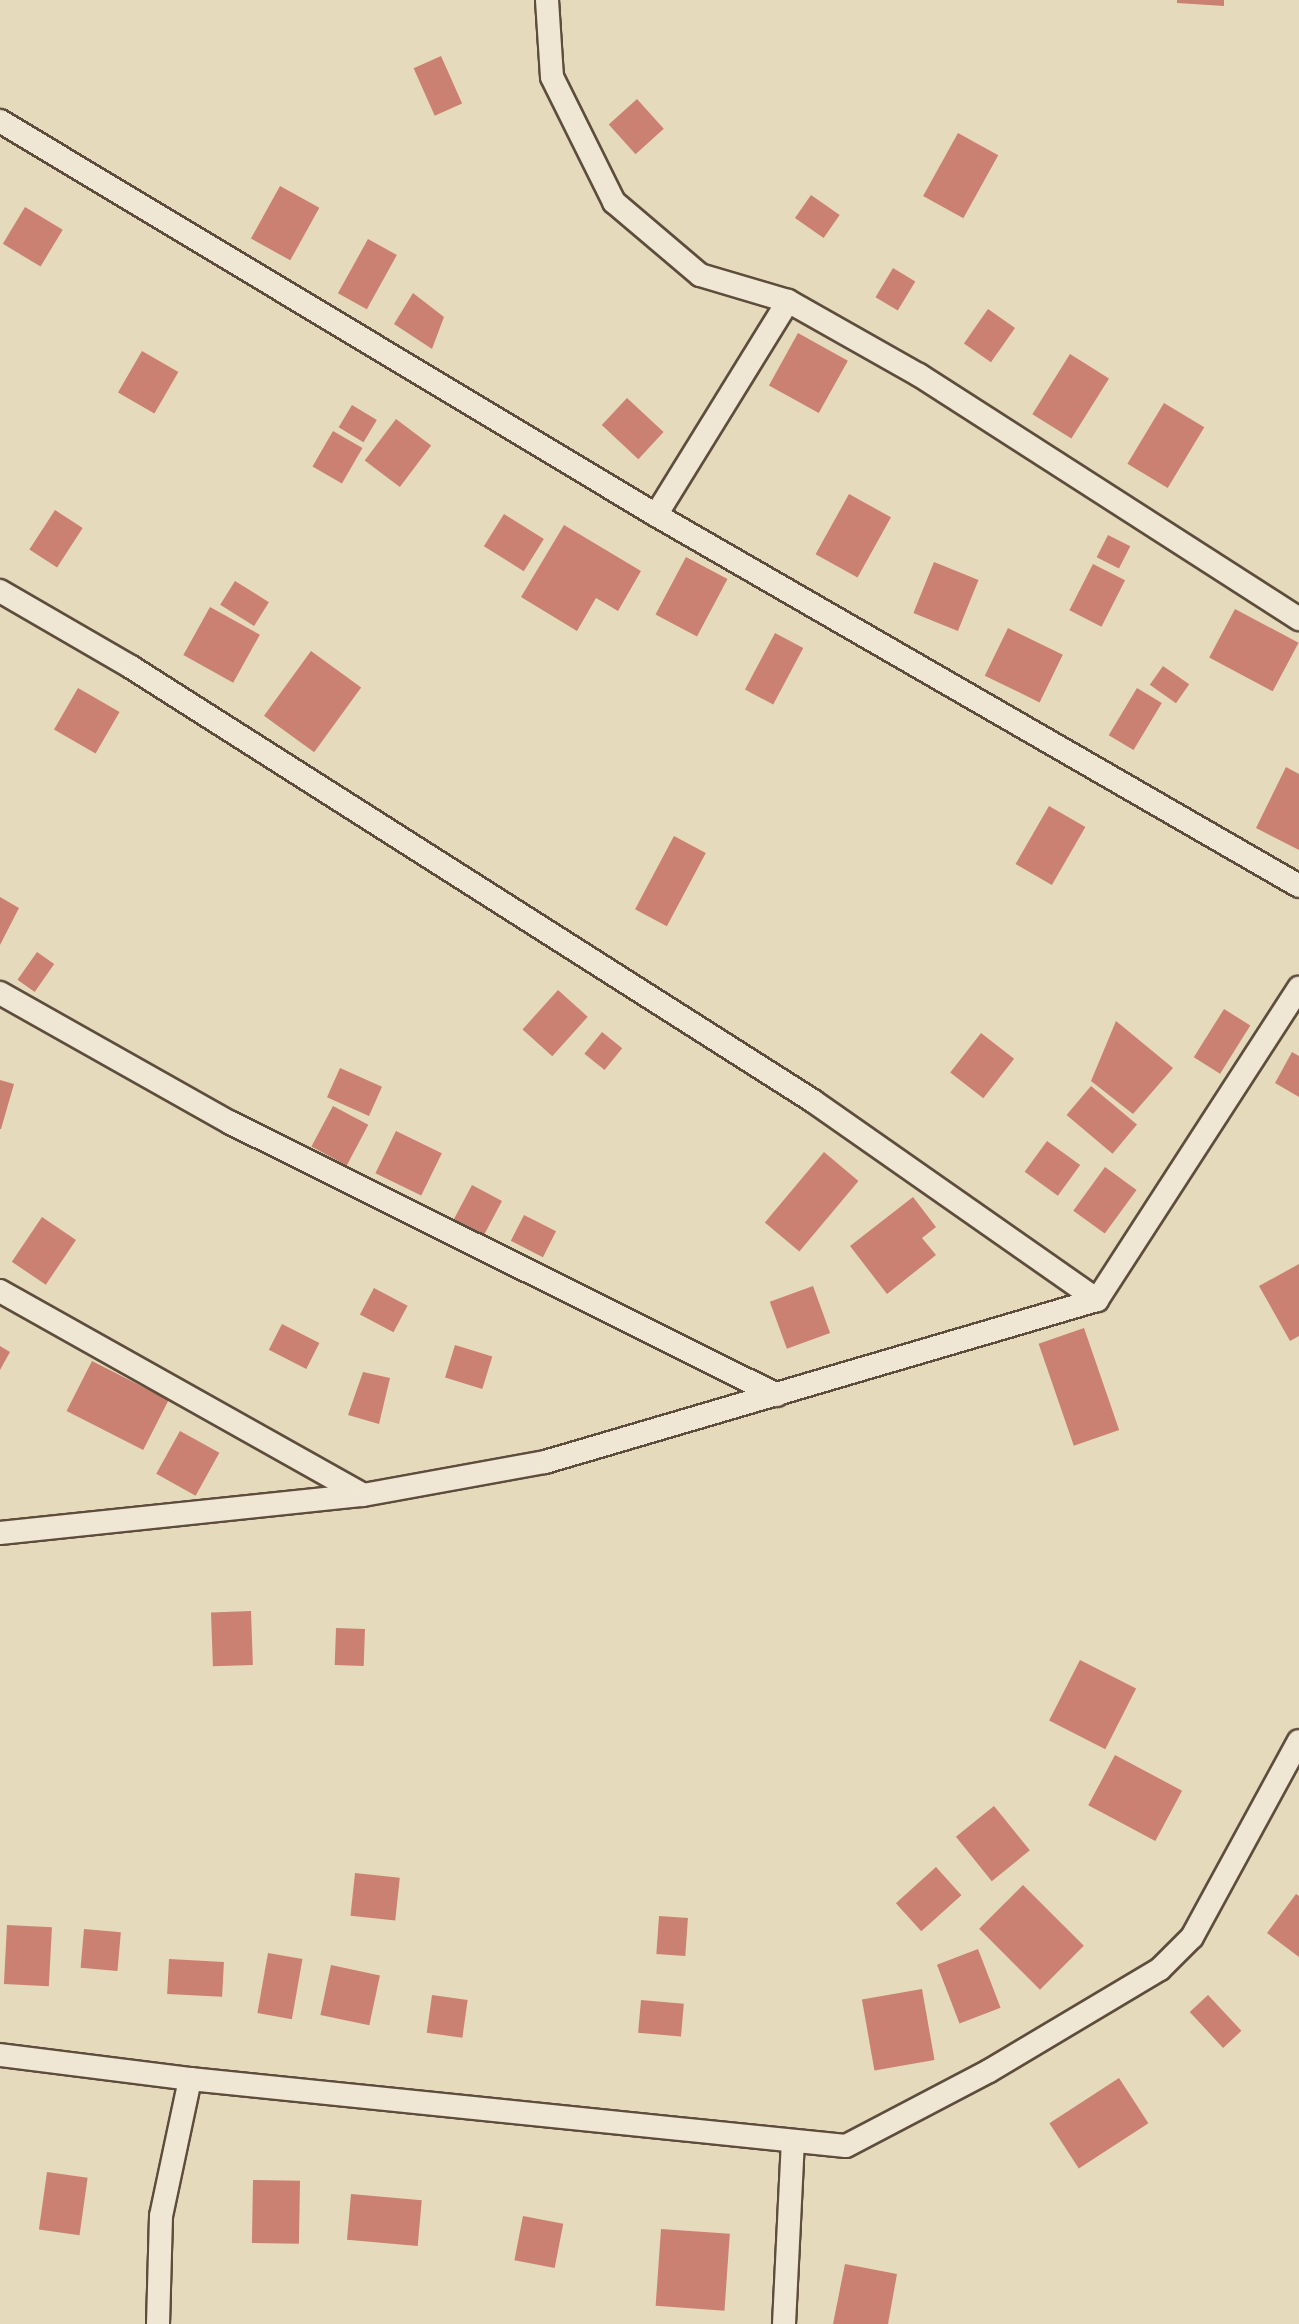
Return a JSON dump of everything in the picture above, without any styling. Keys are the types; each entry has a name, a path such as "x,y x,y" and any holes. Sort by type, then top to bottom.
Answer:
{"lane":[{"path":"547,0 552,77 614,202 700,274 788,301 919,375 1299,619"},
{"path":"0,121 656,515 1299,886"},
{"path":"656,515 788,301"},
{"path":"0,591 130,667 813,1101 1096,1300"},
{"path":"0,1532 364,1496 545,1462 1096,1300 1299,988"},
{"path":"0,992 231,1123 777,1394"},
{"path":"0,1291 364,1496"},
{"path":"0,2055 190,2080 846,2146 989,2072 1160,1969 1192,1937 1299,1741"},
{"path":"158,2324 161,2216 190,2080"},
{"path":"784,2324 793,2141"}],"building":[{"path":"1224,0 1224,6 1177,3"},
{"path":"441,56 462,104 435,116 414,68"},
{"path":"637,99 664,129 636,154 609,124"},
{"path":"958,133 998,155 963,218 923,196"},
{"path":"280,186 319,208 290,260 251,238"},
{"path":"811,195 840,215 824,238 795,218"},
{"path":"25,207 63,230 41,267 3,244"},
{"path":"368,239 397,255 367,309 338,293"},
{"path":"893,268 915,281 898,311 875,297"},
{"path":"413,293 444,317 432,349 394,324"},
{"path":"988,309 1015,328 991,362 964,343"},
{"path":"798,333 848,361 819,413 769,385"},
{"path":"142,351 178,372 154,414 118,393"},
{"path":"1070,354 1109,378 1071,439 1032,414"},
{"path":"627,398 664,432 638,459 602,425"},
{"path":"1164,403 1204,427 1168,488 1127,464"},
{"path":"352,405 377,420 363,442 339,427"},
{"path":"396,419 431,445 400,487 365,461"},
{"path":"333,431 362,448 342,484 312,467"},
{"path":"849,494 891,517 858,578 816,554"},
{"path":"55,510 83,528 57,567 29,549"},
{"path":"504,514 544,539 524,571 484,546"},
{"path":"564,525 641,571 618,611 596,598 577,631 521,597"},
{"path":"1108,535 1130,546 1119,569 1097,557"},
{"path":"686,557 727,579 697,636 655,614"},
{"path":"934,562 979,580 958,631 913,613"},
{"path":"1093,564 1125,580 1101,627 1069,610"},
{"path":"235,581 269,602 254,626 220,605"},
{"path":"210,607 260,635 233,683 183,655"},
{"path":"1235,609 1299,643 1273,691 1209,658"},
{"path":"1008,628 1063,655 1040,702 985,676"},
{"path":"775,633 803,648 773,705 745,690"},
{"path":"311,651 361,687 314,752 264,716"},
{"path":"1163,666 1189,684 1176,703 1150,685"},
{"path":"78,688 120,712 96,754 54,730"},
{"path":"1137,688 1162,703 1134,750 1109,735"},
{"path":"1286,767 1299,774 1299,850 1256,828"},
{"path":"1049,806 1085,827 1052,885 1016,864"},
{"path":"674,836 706,853 667,926 635,909"},
{"path":"0,897 19,908 0,945"},
{"path":"37,952 54,964 35,992 17,980"},
{"path":"558,990 588,1017 552,1056 523,1029"},
{"path":"1224,1009 1250,1025 1220,1074 1194,1057"},
{"path":"1116,1021 1173,1068 1133,1114 1091,1081"},
{"path":"602,1032 622,1048 605,1070 584,1054"},
{"path":"981,1033 1014,1059 983,1098 950,1072"},
{"path":"1292,1052 1299,1056 1299,1097 1275,1083"},
{"path":"340,1068 382,1087 369,1116 327,1097"},
{"path":"0,1080 14,1084 1,1129 0,1129"},
{"path":"1091,1086 1137,1125 1113,1154 1067,1115"},
{"path":"333,1106 368,1125 347,1165 311,1147"},
{"path":"396,1131 442,1153 421,1196 375,1173"},
{"path":"1047,1141 1080,1165 1058,1196 1025,1172"},
{"path":"824,1152 858,1181 799,1251 765,1222"},
{"path":"1105,1167 1137,1190 1105,1234 1073,1211"},
{"path":"472,1185 502,1201 482,1239 452,1223"},
{"path":"913,1197 936,1227 922,1238 936,1255 887,1294 850,1246"},
{"path":"524,1215 556,1231 543,1257 511,1241"},
{"path":"42,1217 76,1240 46,1285 12,1262"},
{"path":"1299,1264 1299,1336 1290,1341 1259,1286"},
{"path":"813,1286 830,1333 787,1349 770,1302"},
{"path":"374,1288 408,1306 393,1332 360,1314"},
{"path":"282,1324 319,1343 306,1369 269,1350"},
{"path":"1084,1328 1119,1430 1074,1446 1039,1344"},
{"path":"455,1345 492,1356 482,1389 445,1378"},
{"path":"0,1346 10,1352 0,1370"},
{"path":"92,1361 169,1400 143,1450 67,1411"},
{"path":"363,1372 390,1378 379,1424 348,1415"},
{"path":"180,1431 219,1453 196,1496 156,1474"},
{"path":"251,1611 253,1665 213,1666 211,1612"},
{"path":"336,1628 365,1629 364,1666 335,1665"},
{"path":"1080,1660 1136,1689 1105,1749 1049,1721"},
{"path":"1115,1755 1182,1791 1155,1841 1088,1805"},
{"path":"994,1806 1030,1850 992,1881 956,1837"},
{"path":"936,1867 961,1895 921,1931 896,1903"},
{"path":"355,1873 400,1878 395,1920 351,1916"},
{"path":"1023,1885 1084,1946 1040,1990 979,1929"},
{"path":"1296,1894 1299,1896 1299,1957 1267,1933"},
{"path":"659,1916 688,1918 685,1956 656,1954"},
{"path":"7,1925 52,1927 49,1986 4,1984"},
{"path":"84,1929 121,1932 117,1971 81,1968"},
{"path":"978,1949 1001,2008 959,2024 937,1965"},
{"path":"268,1953 302,1959 292,2019 257,2013"},
{"path":"169,1959 224,1962 222,1997 167,1994"},
{"path":"331,1965 380,1975 369,2025 320,2015"},
{"path":"922,1989 935,2060 874,2070 862,2000"},
{"path":"432,1995 468,2000 462,2038 427,2033"},
{"path":"1208,1995 1241,2031 1223,2048 1190,2012"},
{"path":"641,2000 684,2004 681,2037 638,2033"},
{"path":"1119,2078 1148,2123 1079,2168 1049,2123"},
{"path":"47,2172 88,2178 80,2235 39,2229"},
{"path":"253,2180 300,2181 299,2244 252,2243"},
{"path":"351,2194 422,2200 418,2246 347,2240"},
{"path":"523,2216 563,2224 555,2268 514,2260"},
{"path":"661,2229 730,2234 724,2311 656,2306"},
{"path":"845,2264 897,2274 888,2324 833,2324"}]}
